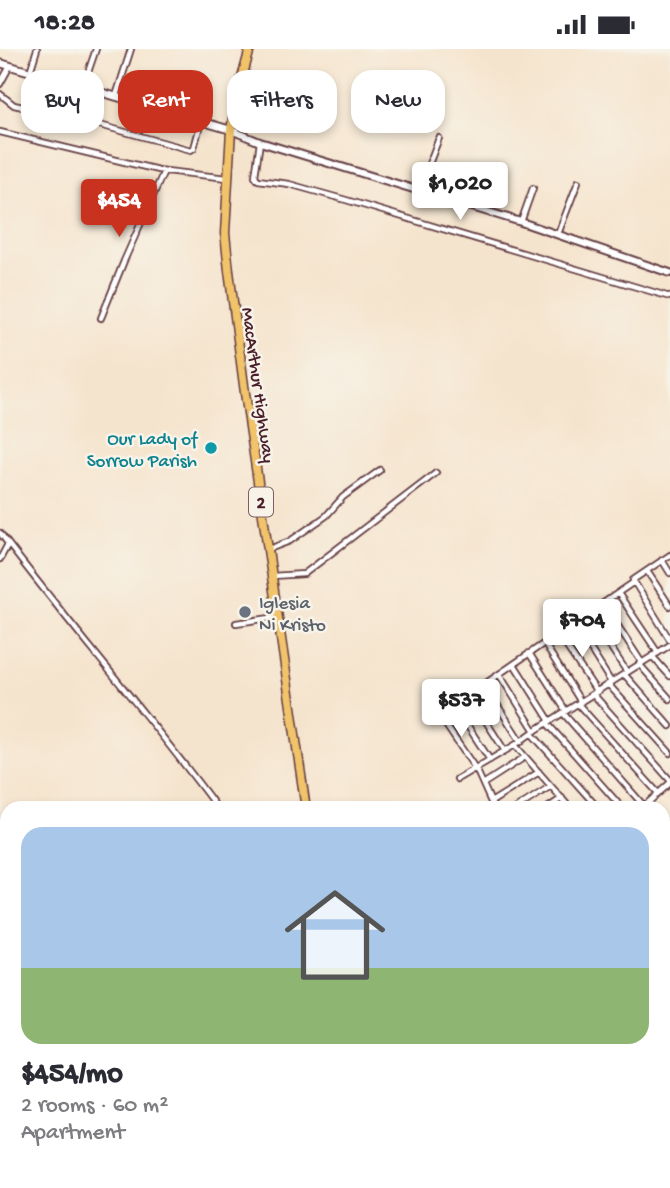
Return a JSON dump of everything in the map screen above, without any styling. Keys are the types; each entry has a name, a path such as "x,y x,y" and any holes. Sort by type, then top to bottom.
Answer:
{"highway":[{"name":"MacArthur Highway","path":"244,70 250,49"},
{"name":"MacArthur Highway","path":"231,133 225,233 229,271 305,801"}],"street":[{"path":"31,70 37,49"},
{"path":"89,70 96,49"},
{"path":"104,93 116,96 131,49"},
{"path":"0,63 23,70"},
{"path":"0,83 10,66"},
{"path":"0,94 14,105 118,130"},
{"path":"0,132 164,171 227,178"},
{"path":"129,133 191,150 198,133"},
{"path":"236,133 521,222 670,273"},
{"path":"419,190 439,138"},
{"path":"260,142 255,176 258,180 289,184 670,297"},
{"path":"101,318 164,171"},
{"path":"558,234 578,182"},
{"path":"521,222 533,188"},
{"path":"268,550 290,541 326,516 343,497 380,470"},
{"path":"272,576 304,574 436,473"},
{"path":"0,533 212,801"},
{"path":"0,559 8,544"},
{"path":"491,801 475,769 439,715 670,555"},
{"path":"662,560 670,573"},
{"path":"647,571 670,606"},
{"path":"457,779 518,743 669,645 634,582"},
{"path":"618,593 670,676"},
{"path":"603,603 641,664 670,699"},
{"path":"588,613 625,673 670,726"},
{"path":"236,623 278,617"},
{"path":"574,623 610,683 670,753"},
{"path":"558,634 595,693 670,781 649,801"},
{"path":"544,643 579,703 658,793"},
{"path":"529,653 564,712 637,801"},
{"path":"514,664 549,722 616,801"},
{"path":"499,674 533,732 592,801"},
{"path":"484,684 525,757 564,801"},
{"path":"469,695 505,751"},
{"path":"454,705 490,760"},
{"path":"483,784 525,757"},
{"path":"493,801 539,772"},
{"path":"528,801 551,786"},
{"path":"558,801 562,798"}],"place":[{"name":"Our Lady of Sorrow Parish","path":"211,448"},
{"name":"Iglesia Ni Kristo","path":"245,612"}]}
